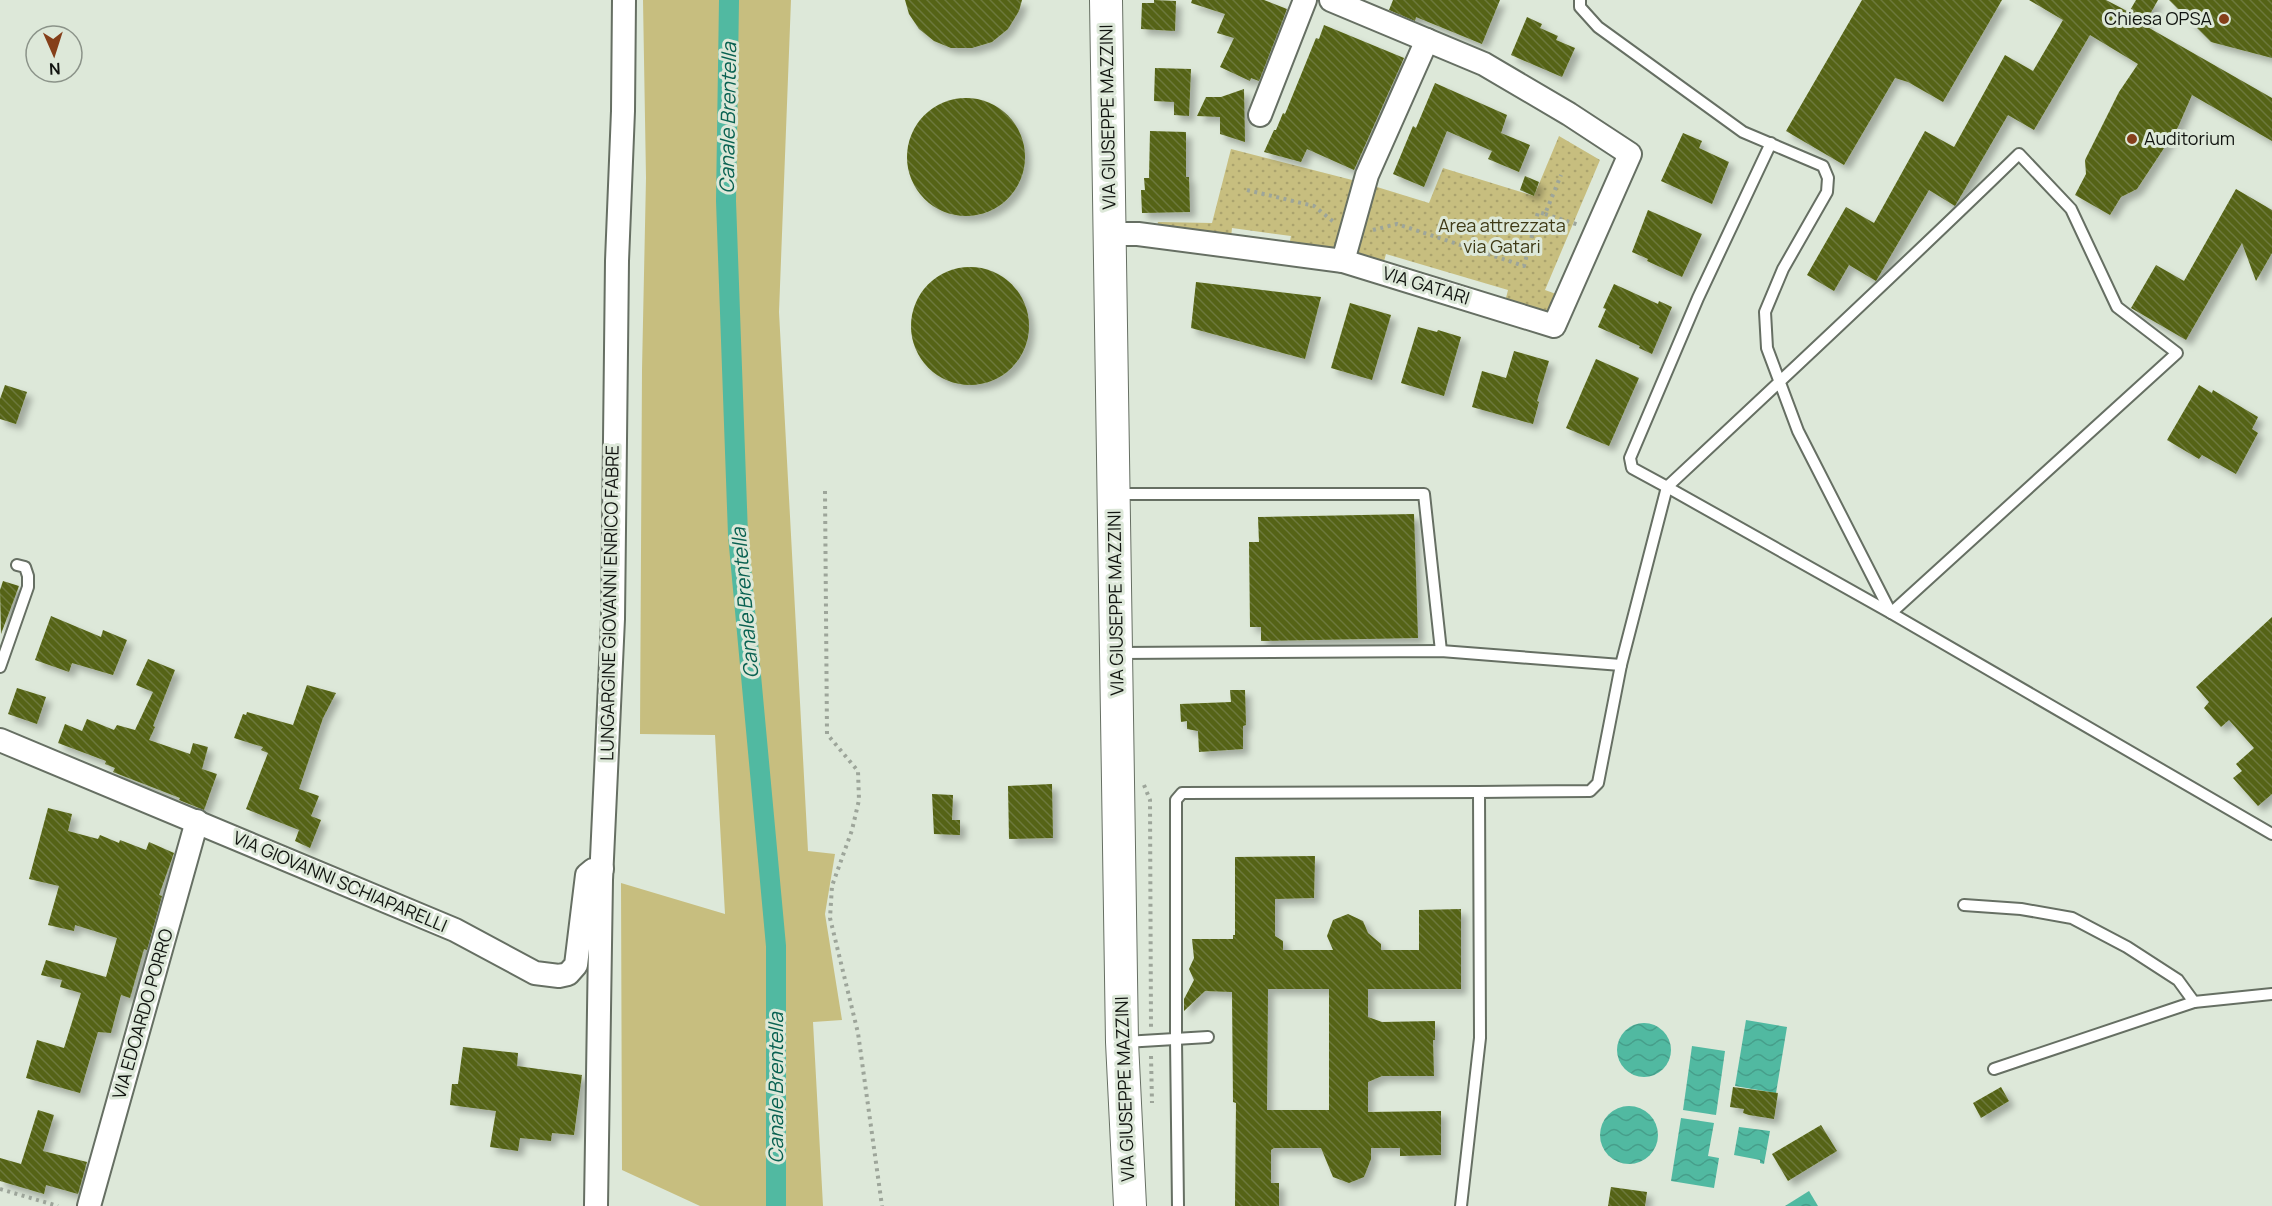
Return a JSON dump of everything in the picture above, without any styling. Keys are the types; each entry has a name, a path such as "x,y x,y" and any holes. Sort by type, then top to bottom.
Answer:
{"main road":[{"name":"VIA GIUSEPPE MAZZINI","path":"1106,0 1122,1042 1130,1206"}],"street":[{"name":"LUNGARGINE GIOVANNI ENRICO FABRE","path":"596,1206 602,869 613,619 616,284 623,111 624,0"},
{"path":"1260,115 1305,0"},
{"path":"1331,0 1427,40 1367,175 1347,248"},
{"name":"VIA GATARI","path":"1110,234 1347,248 1554,326 1630,154 1569,114 1484,64 1427,40"},
{"name":"VIA GIOVANNI SCHIAPARELLI","path":"0,740 454,930 535,973 559,976 568,974 576,965 587,875 594,870 602,869"},
{"name":"VIA EDOARDO PORRO","path":"89,1206 197,821"}],"lane":[{"path":"1580,0 1580,7 1598,27 1743,132 1823,166 1828,178 1827,192 1782,269 1765,312 1767,348 1798,431 1892,613"},
{"path":"1771,143 1698,298 1630,458 1632,468 1892,613 2272,834"},
{"path":"1178,1206 1176,800 1182,793 1590,791 1598,783 1621,665 1667,487 1876,293 2019,154 2071,209 2117,307 2177,353 1892,613"},
{"path":"1114,494 1424,494 1441,651"},
{"path":"0,667 28,587 25,567 17,565"},
{"path":"1117,653 1441,651 1621,665"},
{"path":"1461,1206 1480,1038 1479,792"},
{"path":"1964,904 2021,909 2072,918 2127,947 2178,980 2194,1002"},
{"path":"1994,1069 2194,1002 2272,994"},
{"path":"1122,1042 1208,1037"}],"path":[{"path":"1545,214 1561,175"},
{"path":"1247,190 1314,206 1347,248 1397,224 1524,266 1538,212 1596,232"},
{"path":"825,491 827,734 858,771 859,800 852,830 832,886 830,918 858,1033 882,1206"},
{"path":"1141,777 1150,800 1151,1032"},
{"path":"0,1189 58,1206"}],"green space":[{"path":"643,0 791,0 779,312 808,851 835,854 825,914 842,1020 813,1022 823,1206 700,1206 622,1170 621,883 725,914 715,735 640,734 642,370 646,178"},
{"name":"Area attrezzata via Gatari","path":"1559,136 1600,160 1545,290 1556,294 1548,315 1505,302 1508,290 1386,254 1383,265 1289,246 1291,236 1232,228 1231,238 1156,230 1158,222 1212,223 1231,149 1364,183 1429,203 1443,168 1534,196"}],"water":[{"path":"1746,1020 1787,1027 1776,1093 1735,1086"},
{"path":"1639,1023 1649,1023 1659,1027 1667,1035 1671,1050 1667,1065 1659,1073 1649,1077 1639,1077 1629,1073 1621,1065 1617,1055 1617,1045 1621,1035 1629,1027"},
{"path":"1692,1046 1725,1051 1716,1115 1683,1110"},
{"path":"1623,1106 1635,1106 1650,1114 1658,1129 1658,1141 1650,1156 1635,1164 1623,1164 1608,1156 1600,1141 1600,1129 1608,1114"},
{"path":"1681,1118 1714,1123 1708,1156 1719,1158 1714,1188 1671,1181"},
{"path":"1739,1127 1770,1131 1764,1164 1760,1163 1760,1160 1734,1155"},
{"path":"1809,1191 1818,1206 1785,1206"}],"building":[{"path":"905,0 1022,0 1019,11 1008,29 992,42 972,48 951,48 934,41 919,29 909,14"},
{"path":"1154,0 1176,1 1175,31 1141,29 1142,3 1154,3"},
{"path":"1192,0 1264,0 1287,9 1259,81 1251,78 1250,81 1220,67 1234,38 1217,33 1225,14 1191,3"},
{"path":"1393,0 1500,0 1482,44 1416,17 1415,21 1389,10"},
{"path":"1862,0 2002,0 1943,102 1908,82 1895,78 1844,165 1786,131"},
{"path":"2029,0 2106,0 2129,12 2136,0 2158,0 2144,25 2272,98 2272,141 2192,95 2178,127 2137,189 2121,197 2110,215 2075,195 2086,174 2085,160 2119,92 2138,64 2090,35 2034,130 2008,115 1955,206 1929,190 1876,281 1849,265 1834,291 1807,275 1846,207 1874,223 1925,131 1954,147 2005,55 2033,71 2063,20"},
{"path":"2169,0 2272,0 2272,58 2211,42"},
{"path":"1527,17 1542,24 1540,28 1558,36 1556,40 1575,48 1562,77 1511,55"},
{"path":"1324,25 1404,58 1354,170 1307,149 1301,162 1264,152 1283,113 1285,114 1316,38 1319,39"},
{"path":"1155,68 1191,69 1189,116 1174,115 1174,102 1154,101"},
{"path":"1435,83 1507,115 1501,133 1530,145 1519,172 1488,159 1492,151 1447,131 1424,187 1393,174 1413,126 1416,128"},
{"path":"1244,89 1245,142 1220,134 1220,117 1197,116 1206,97 1221,97"},
{"path":"966,98 989,102 1008,115 1021,134 1025,157 1021,180 1008,199 989,212 966,216 943,212 924,199 911,180 907,157 911,134 924,115 943,102"},
{"path":"1150,131 1186,132 1186,177 1189,177 1190,212 1142,213 1141,190 1145,190 1144,178 1149,178"},
{"path":"1683,133 1702,141 1699,148 1729,162 1712,204 1661,181"},
{"path":"1525,176 1539,182 1534,196 1520,190"},
{"path":"2236,189 2272,210 2272,253 2256,281 2242,243 2186,340 2131,308 2156,265 2184,281"},
{"path":"1648,210 1702,234 1682,277 1632,252"},
{"path":"970,267 993,271 1012,284 1025,303 1029,326 1025,349 1012,368 993,381 970,385 947,381 928,368 915,349 911,326 915,303 928,284 947,271"},
{"path":"1196,282 1321,297 1305,359 1191,328"},
{"path":"1614,284 1658,304 1659,301 1672,307 1652,354 1598,327 1606,309 1603,308"},
{"path":"1350,303 1391,315 1372,380 1331,368"},
{"path":"1418,327 1461,337 1444,396 1401,383"},
{"path":"1514,351 1549,361 1533,424 1472,407 1482,371 1506,378"},
{"path":"1596,359 1639,378 1609,446 1566,428"},
{"path":"5,385 27,392 16,424 0,419 0,399"},
{"path":"2199,385 2212,393 2213,390 2258,417 2252,429 2258,433 2236,474 2202,455 2199,459 2167,440"},
{"path":"1414,514 1418,638 1261,641 1261,627 1250,627 1249,542 1259,542 1258,517"},
{"path":"3,581 19,586 1,634 0,590"},
{"path":"51,616 101,637 103,630 127,640 113,675 72,663 69,672 35,660"},
{"path":"2272,617 2272,794 2258,806 2233,778 2242,771 2236,764 2254,748 2229,720 2221,727 2204,708 2209,702 2196,687"},
{"path":"148,659 175,670 149,740 190,754 193,743 208,747 202,769 217,774 204,810 179,800 180,798 113,772 115,768 105,764 106,761 58,743 65,724 82,731 87,719 114,730 117,725 135,730 153,692 136,685"},
{"path":"307,685 336,693 323,718 299,789 319,796 311,816 321,820 310,848 295,841 299,830 246,809 268,753 261,750 263,747 234,738 243,714 246,715 247,712 293,725"},
{"path":"17,688 46,697 37,724 8,714"},
{"path":"1230,690 1245,690 1246,725 1243,726 1243,749 1199,752 1198,731 1187,729 1187,721 1181,722 1180,704 1231,702"},
{"path":"1052,784 1053,838 1009,839 1008,786"},
{"path":"932,794 953,795 952,820 960,820 960,835 934,834"},
{"path":"48,808 72,814 68,831 98,839 100,835 146,850 149,842 174,853 159,895 162,896 147,950 144,949 130,998 121,995 111,1033 98,1032 80,1093 26,1078 37,1040 64,1048 81,993 60,987 62,980 41,975 46,960 106,977 117,938 75,925 74,931 48,925 59,886 29,879"},
{"path":"1315,856 1314,898 1275,899 1275,936 1283,941 1283,950 1333,950 1327,936 1333,920 1348,914 1363,921 1368,933 1381,944 1381,950 1419,950 1419,910 1461,909 1461,989 1368,989 1368,1017 1382,1022 1435,1021 1435,1040 1433,1040 1434,1076 1382,1076 1368,1082 1368,1112 1441,1111 1441,1155 1400,1156 1400,1148 1371,1148 1371,1159 1364,1177 1349,1183 1333,1177 1321,1148 1274,1148 1271,1150 1271,1183 1279,1183 1279,1206 1235,1206 1236,1103 1233,1102 1232,992 1205,991 1184,1011 1184,999 1194,980 1189,969 1194,958 1192,939 1233,939 1235,935 1235,857","holes":["1268,989 1329,989 1329,1110 1267,1110"]},
{"path":"463,1047 518,1053 517,1066 582,1075 574,1135 552,1133 551,1141 520,1138 518,1151 490,1147 496,1111 450,1105 452,1084 458,1084"},
{"path":"1733,1087 1778,1093 1774,1119 1749,1115 1743,1113 1744,1109 1730,1107"},
{"path":"2001,1087 2009,1101 1981,1118 1973,1103"},
{"path":"38,1110 54,1115 43,1151 87,1162 78,1194 46,1185 44,1194 0,1181 0,1158 21,1164"},
{"path":"1821,1125 1837,1151 1788,1181 1772,1154"},
{"path":"1611,1187 1647,1192 1645,1206 1608,1206"}],"waterway":[{"name":"Canale Brentella","path":"729,0 726,201 738,535 776,946 776,1206"}],"place":[{"name":"Chiesa OPSA","path":"2224,19"},
{"name":"Auditorium","path":"2132,139"}]}
